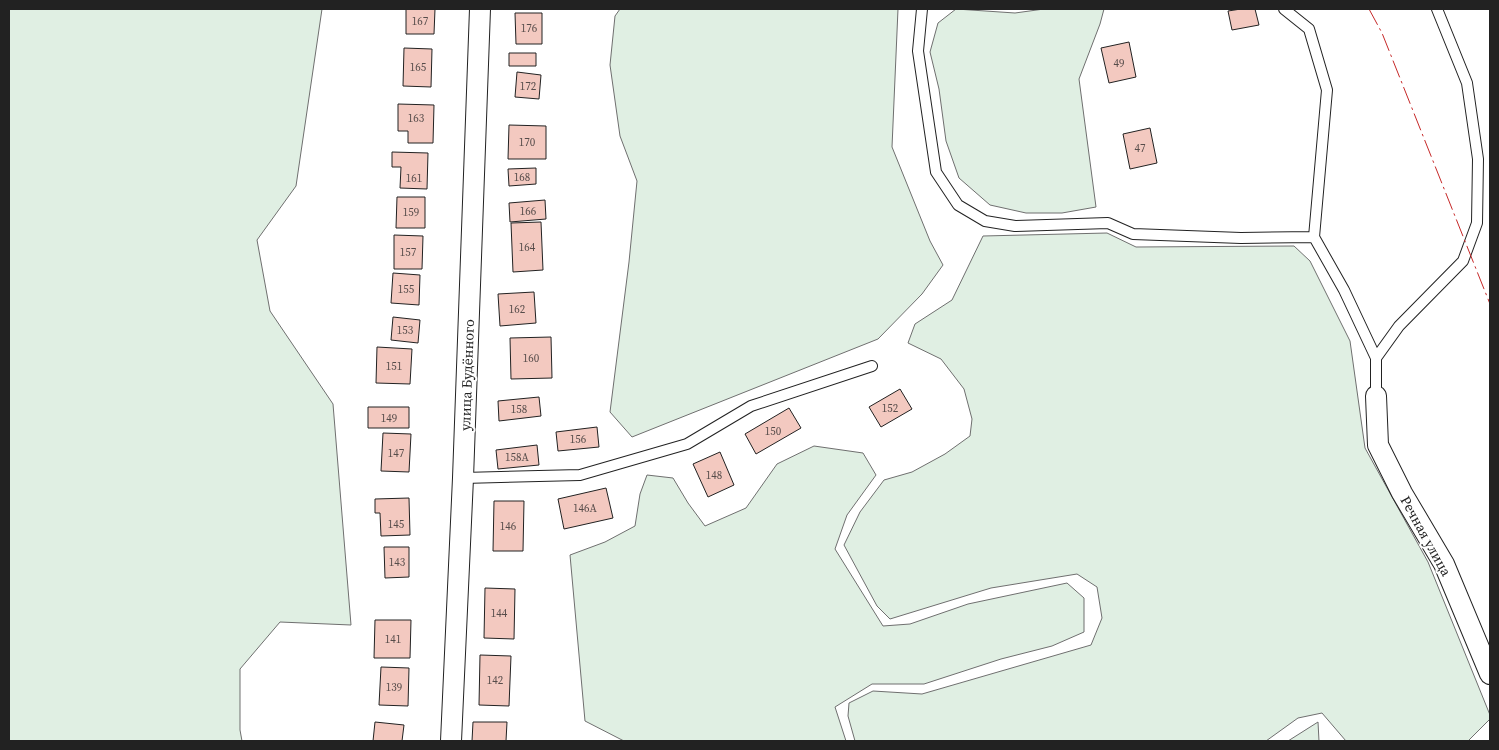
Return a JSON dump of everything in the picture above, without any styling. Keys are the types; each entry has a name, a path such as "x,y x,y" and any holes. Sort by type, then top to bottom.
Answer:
{"street":[{"name":"улица Будённого","path":"451,741 463,478 480,9"},
{"name":"Речная улица","path":"1376,396 1378,445 1402,493 1444,564 1490,674"}],"lane":[{"path":"922,9 918,51 936,172 958,205 978,217 985,221 1015,226 1108,223 1133,234 1241,238 1314,237"},
{"path":"1284,9 1309,29 1327,90 1314,237 1344,290 1376,358 1376,396"},
{"path":"1376,358 1399,326 1463,261 1477,222 1478,159 1467,83 1436,9"},
{"path":"463,478 580,475 687,444 751,406 872,366"}],"green space":[{"path":"9,9 322,9 296,186 257,240 270,311 333,404 351,625 280,622 240,669 240,730 242,741 9,741"},
{"path":"620,9 898,9 892,147 930,241 943,265 922,294 878,339 632,437 610,412 637,181 620,136 610,65 615,16"},
{"path":"956,9 1015,13 1044,9 1104,9 1079,79 1096,207 1062,213 1026,213 990,205 959,178 946,141 939,89 930,52 938,23"},
{"path":"1107,233 1136,247 1294,246 1310,261 1350,341 1365,448 1428,562 1490,715 1490,719 1468,741 1346,741 1322,713 1298,718 1266,741 855,741 848,716 849,703 873,691 922,694 1091,645 1102,618 1097,587 1077,574 991,588 890,619 877,606 844,545 860,512 884,480 912,472 945,454 970,436 972,419 964,389 941,359 908,343 915,324 952,300 983,236"},
{"path":"814,446 863,453 876,475 847,515 835,549 883,626 910,624 968,604 1067,583 1084,598 1084,632 1052,646 1001,659 924,684 872,684 835,707 846,741 624,741 585,721 570,555 605,542 635,526 640,494 647,475 673,478 705,526 746,508 777,464"},
{"path":"1318,722 1319,741 1288,741"}],"building":[{"path":"406,9 435,9 434,34 406,34"},
{"path":"1255,9 1259,25 1232,30 1228,11"},
{"path":"515,13 542,13 542,44 516,44"},
{"path":"1129,42 1136,77 1109,83 1101,48"},
{"path":"404,48 432,49 431,87 403,86"},
{"path":"509,53 536,53 536,66 509,66"},
{"path":"517,72 541,75 539,99 515,97"},
{"path":"398,104 434,105 433,143 408,143 408,131 398,131"},
{"path":"509,125 546,126 546,159 508,159"},
{"path":"1150,128 1157,163 1130,169 1123,134"},
{"path":"392,152 428,153 427,189 400,188 401,167 392,167"},
{"path":"536,168 536,184 509,186 508,169"},
{"path":"397,197 425,197 425,228 396,228"},
{"path":"545,200 546,219 510,222 509,203"},
{"path":"541,222 543,270 513,272 511,223"},
{"path":"394,235 423,236 422,269 394,269"},
{"path":"393,273 420,275 419,305 391,303"},
{"path":"534,292 536,323 500,326 498,294"},
{"path":"393,317 420,320 418,343 391,340"},
{"path":"551,337 552,378 511,379 510,338"},
{"path":"377,347 412,349 410,384 376,383"},
{"path":"900,389 912,409 881,427 869,407"},
{"path":"539,397 541,416 499,421 498,401"},
{"path":"368,407 409,407 409,428 368,428"},
{"path":"789,408 801,428 756,454 745,434"},
{"path":"597,427 599,447 558,451 556,432"},
{"path":"383,433 411,434 409,472 381,471"},
{"path":"537,445 539,465 498,469 496,450"},
{"path":"720,452 734,485 708,497 693,464"},
{"path":"606,488 613,518 564,529 558,499"},
{"path":"409,498 410,535 381,536 380,513 375,513 375,499"},
{"path":"494,501 524,501 523,551 493,551"},
{"path":"384,547 409,547 409,577 385,578"},
{"path":"485,588 515,589 514,639 484,638"},
{"path":"375,620 411,620 410,658 374,658"},
{"path":"480,655 511,656 509,706 479,705"},
{"path":"381,667 409,668 408,706 379,705"},
{"path":"375,722 404,725 402,741 373,741"},
{"path":"473,722 507,722 506,741 472,741"}],"power":[{"path":"1369,9 1382,33 1490,304"}]}
